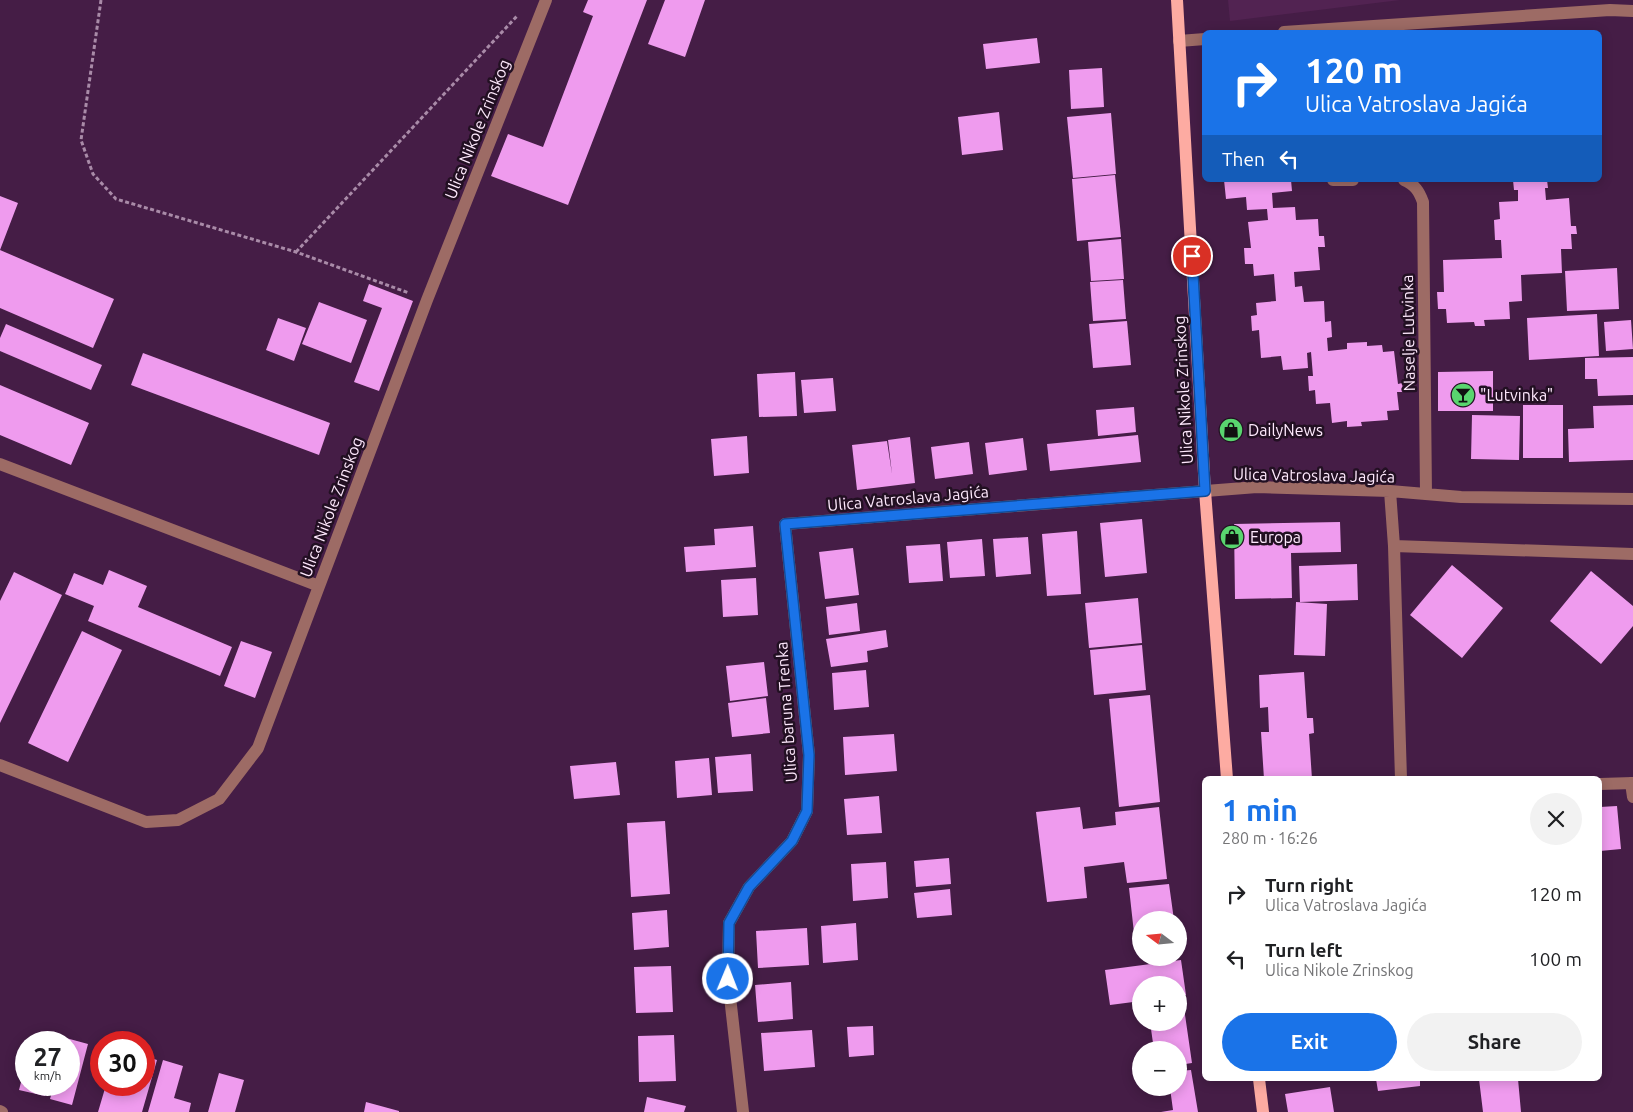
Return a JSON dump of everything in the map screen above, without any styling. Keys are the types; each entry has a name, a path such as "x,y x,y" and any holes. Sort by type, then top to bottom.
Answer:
{"main road":[{"name":"Ulica Nikole Zrinskog","path":"1177,0 1205,491 1227,776"},
{"path":"1259,1081 1263,1112"}],"street":[{"name":"Ulica Nikole Zrinskog","path":"0,765 146,822 178,820 219,800 258,748 427,300 546,0"},
{"path":"1314,30 1610,10 1633,11"},
{"path":"1179,41 1202,39"},
{"name":"Naselje Lutvinka","path":"1408,182 1419,191 1422,202 1426,494"},
{"path":"0,464 319,586"},
{"name":"Ulica Vatroslava Jagića","path":"785,524 1257,487 1390,491 1426,494 1633,499"},
{"path":"1390,491 1394,546 1401,776"},
{"name":"Ulica baruna Trenka","path":"743,1112 728,979 729,923 749,887 792,841 807,811 809,755 785,524"},
{"path":"1394,546 1633,554"},
{"path":"1602,784 1632,783 1633,797"}],"path":[{"path":"102,0 81,140 93,174 116,199 296,252 427,300"},
{"path":"296,252 525,7"}],"shaded area":[{"path":"1228,0 1400,0 1230,21"}],"building":[{"path":"588,0 647,0 568,205 491,176 508,134 543,147 593,16 583,12"},
{"path":"665,0 705,0 685,57 648,44"},
{"path":"1037,38 1040,63 986,69 983,44"},
{"path":"1102,68 1104,107 1071,109 1069,70"},
{"path":"999,112 1003,150 962,155 958,117"},
{"path":"1111,113 1116,174 1073,178 1067,117"},
{"path":"1115,175 1121,237 1077,241 1072,179"},
{"path":"1224,182 1291,182 1292,191 1272,193 1273,208 1295,207 1296,220 1318,219 1319,236 1324,236 1325,247 1318,247 1320,270 1294,272 1295,287 1302,286 1304,302 1324,301 1325,322 1331,321 1332,337 1327,338 1328,351 1347,349 1347,343 1367,342 1367,346 1382,345 1383,352 1394,351 1398,384 1402,383 1403,392 1397,392 1399,410 1387,411 1388,420 1361,422 1362,426 1347,427 1347,421 1332,423 1330,403 1316,404 1315,390 1309,391 1308,376 1313,376 1311,352 1307,353 1308,368 1283,370 1281,356 1261,358 1259,330 1252,331 1251,316 1257,315 1256,303 1276,301 1274,274 1254,276 1253,264 1245,264 1244,248 1251,248 1248,222 1268,220 1267,209 1247,210 1246,197 1226,199"},
{"path":"1513,182 1547,182 1548,188 1545,188 1546,200 1569,198 1571,226 1576,226 1577,234 1571,234 1572,249 1561,249 1562,273 1521,275 1522,301 1509,302 1510,319 1484,320 1485,326 1475,326 1474,322 1447,323 1446,309 1438,309 1437,292 1444,292 1443,260 1502,258 1501,240 1495,240 1494,220 1500,219 1499,202 1518,201 1518,190 1514,190"},
{"path":"0,196 18,203 0,250"},
{"path":"1121,239 1124,279 1091,281 1088,242"},
{"path":"0,250 114,299 93,348 0,308"},
{"path":"1617,268 1619,309 1567,311 1565,271"},
{"path":"1123,280 1126,319 1093,321 1090,282"},
{"path":"369,284 413,301 379,391 354,382 382,308 363,301"},
{"path":"319,302 367,320 351,363 302,344"},
{"path":"1597,314 1599,356 1529,360 1527,318"},
{"path":"278,318 306,328 294,361 266,350"},
{"path":"1631,320 1633,349 1606,351 1604,322"},
{"path":"1127,321 1131,365 1093,368 1089,324"},
{"path":"6,324 102,365 91,390 0,351 0,338"},
{"path":"143,353 330,423 319,455 131,385"},
{"path":"1633,357 1633,395 1598,396 1597,379 1585,379 1585,358"},
{"path":"1493,371 1493,411 1438,411 1438,372"},
{"path":"795,372 797,416 759,417 757,374"},
{"path":"833,378 836,411 804,413 801,380"},
{"path":"0,385 89,423 71,465 0,435"},
{"path":"1523,405 1563,405 1563,458 1523,458"},
{"path":"1633,405 1633,460 1569,462 1568,429 1594,428 1593,406"},
{"path":"1134,407 1136,432 1098,436 1096,410"},
{"path":"1472,415 1520,416 1519,460 1471,459"},
{"path":"1138,435 1141,462 1050,471 1047,444"},
{"path":"747,436 749,473 714,476 711,439"},
{"path":"910,437 915,483 857,490 852,445 887,441 892,474 888,440"},
{"path":"1023,438 1027,470 989,475 985,443"},
{"path":"969,442 973,474 935,479 931,447"},
{"path":"1142,519 1147,573 1105,577 1100,523"},
{"path":"1340,522 1341,552 1291,553 1292,598 1235,599 1234,524"},
{"path":"753,526 756,567 686,572 684,547 715,545 714,529"},
{"path":"1077,531 1081,594 1047,596 1042,534"},
{"path":"1028,537 1031,574 996,577 993,539"},
{"path":"982,539 985,576 950,578 947,542"},
{"path":"940,544 943,581 909,583 906,546"},
{"path":"853,548 859,595 825,599 819,552"},
{"path":"1357,564 1358,600 1300,602 1299,566"},
{"path":"1452,565 1503,608 1462,658 1410,615"},
{"path":"109,570 147,586 138,607 232,647 220,676 88,621 94,606 65,594 74,573 103,585"},
{"path":"1591,571 1633,606 1633,626 1601,664 1550,621"},
{"path":"14,572 62,595 0,723 0,601"},
{"path":"756,578 758,615 723,617 721,580"},
{"path":"1138,598 1142,643 1089,648 1085,603"},
{"path":"1296,602 1327,604 1325,656 1294,655"},
{"path":"857,603 860,631 829,635 826,607"},
{"path":"886,630 888,647 867,651 868,662 831,667 826,639"},
{"path":"82,631 122,650 68,762 28,743"},
{"path":"241,641 272,652 255,698 224,686"},
{"path":"1142,645 1146,690 1094,695 1090,650"},
{"path":"764,662 768,696 730,701 726,666"},
{"path":"866,670 869,707 834,710 832,673"},
{"path":"1304,672 1307,718 1313,718 1314,733 1309,734 1312,776 1264,776 1261,732 1269,732 1268,707 1260,708 1259,675"},
{"path":"1150,695 1160,802 1119,807 1109,699"},
{"path":"766,698 770,733 732,737 728,703"},
{"path":"894,734 897,771 845,775 843,737"},
{"path":"751,754 753,791 718,793 715,757"},
{"path":"709,758 712,795 677,798 675,761"},
{"path":"616,762 620,795 574,799 570,766"},
{"path":"879,796 882,833 847,835 844,799"},
{"path":"1617,806 1621,849 1602,851 1602,807"},
{"path":"1080,807 1083,829 1116,825 1115,812 1159,807 1167,879 1127,883 1124,862 1084,867 1087,898 1047,902 1036,812"},
{"path":"665,821 670,894 631,897 627,823"},
{"path":"949,858 951,884 916,887 914,861"},
{"path":"886,862 888,898 853,901 851,864"},
{"path":"1169,884 1173,911 1132,911 1132,915 1129,888"},
{"path":"950,889 952,915 917,918 914,893"},
{"path":"667,910 669,947 634,950 632,913"},
{"path":"856,923 858,960 823,963 821,926"},
{"path":"807,928 809,965 758,968 756,931"},
{"path":"671,966 673,1012 636,1013 634,967"},
{"path":"1135,966 1182,966 1183,976 1132,976 1132,1002 1110,1005 1105,970"},
{"path":"791,982 793,1019 758,1022 755,985"},
{"path":"873,1026 874,1055 849,1057 847,1027"},
{"path":"1187,1029 1192,1063 1187,1064 1187,1041 1153,1041 1151,1031 1187,1031"},
{"path":"812,1030 815,1067 764,1071 761,1033"},
{"path":"674,1035 676,1081 639,1082 638,1036"},
{"path":"80,1042 88,1044 80,1074"},
{"path":"163,1060 183,1066 174,1098 191,1103 189,1112 148,1112 153,1096 155,1096 155,1088"},
{"path":"1187,1070 1191,1070 1198,1112 1161,1112 1173,1110 1171,1096 1187,1096"},
{"path":"219,1073 244,1080 235,1112 208,1112"},
{"path":"1376,1081 1420,1081 1420,1086 1378,1091"},
{"path":"1479,1081 1518,1081 1521,1112 1483,1112"},
{"path":"1330,1087 1334,1112 1288,1112 1285,1094"},
{"path":"51,1096 74,1096 72,1105 50,1099"},
{"path":"103,1096 147,1096 142,1112 98,1112"},
{"path":"647,1097 686,1106 684,1112 644,1112"},
{"path":"366,1102 399,1111 399,1112 364,1112"}],"place":[{"name":"\"Lutvinka\"","path":"1463,395"},
{"name":"DailyNews","path":"1231,430"},
{"name":"Europa","path":"1232,537"}],"route":[{"path":"728,979 729,923 749,887 792,841 807,811 809,755 785,524 1205,491 1192,256"}]}
